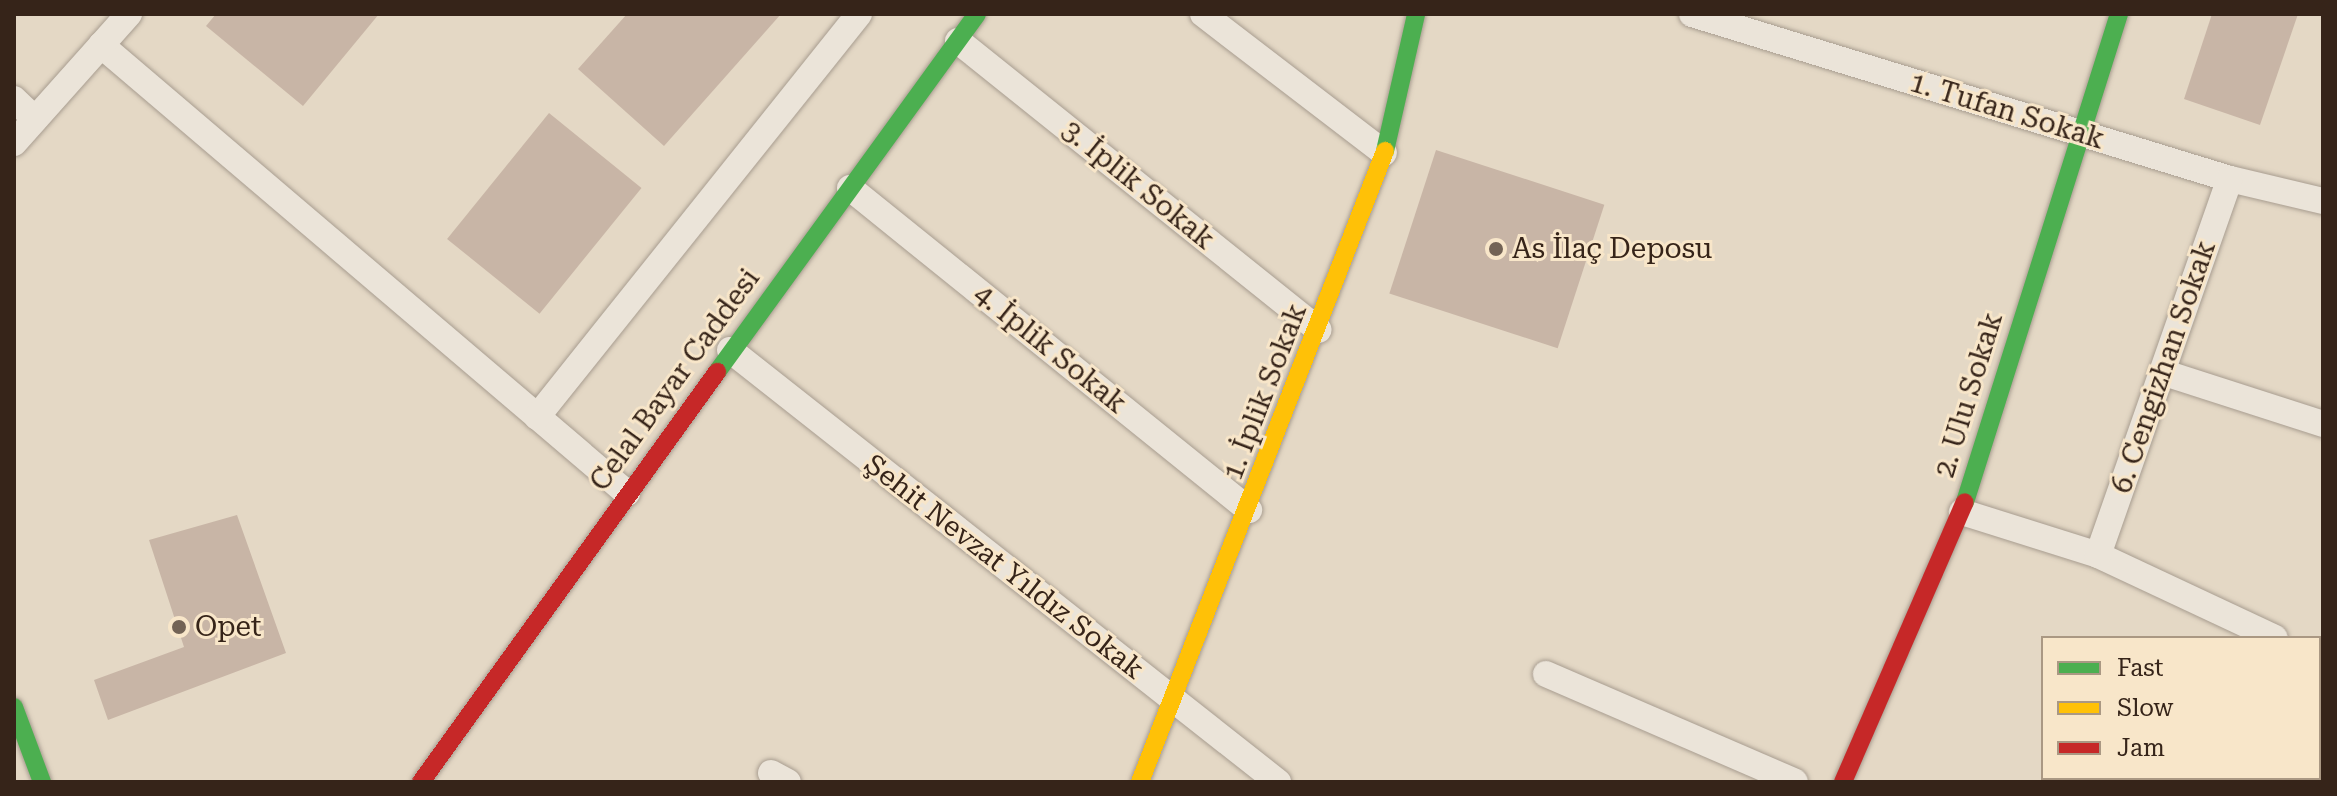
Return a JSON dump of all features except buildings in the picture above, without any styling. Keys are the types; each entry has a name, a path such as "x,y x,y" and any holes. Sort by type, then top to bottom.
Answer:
{"main road":[{"name":"Celal Bayar Caddesi","path":"421,782 730,350 977,14"},
{"name":"1. İplik Sokak","path":"1140,782 1170,699 1249,510 1319,330 1384,153 1416,14"},
{"name":"2. Ulu Sokak","path":"1843,782 1962,512 2119,14"},
{"path":"14,707 42,782"}],"street":[{"path":"14,143 129,14"},
{"path":"537,417 859,14"},
{"path":"1203,14 1384,153"},
{"name":"1. Tufan Sokak","path":"1692,14 2230,179 2323,201"},
{"name":"3. İplik Sokak","path":"958,41 1319,330"},
{"path":"101,45 627,493"},
{"path":"14,99 35,119"},
{"name":"6. Cengizhan Sokak","path":"2098,555 2230,179"},
{"name":"4. İplik Sokak","path":"850,188 1249,510"},
{"name":"Şehit Nevzat Yıldız Sokak","path":"730,350 1278,782"},
{"path":"2162,372 2323,424"},
{"path":"1962,512 2098,555 2271,636"},
{"path":"1546,674 1795,782"}],"traffic: fast":[{"path":"717,372 977,14"},
{"path":"1385,151 1416,14"},
{"path":"1965,502 2119,14"},
{"path":"14,707 42,782"}],"traffic: slow":[{"path":"1140,782 1385,151"}],"traffic: jam":[{"path":"421,782 717,372"},
{"path":"1843,782 1965,502"}],"place":[{"name":"As İlaç Deposu","path":"1496,249"},
{"name":"Opet","path":"179,627"}]}
